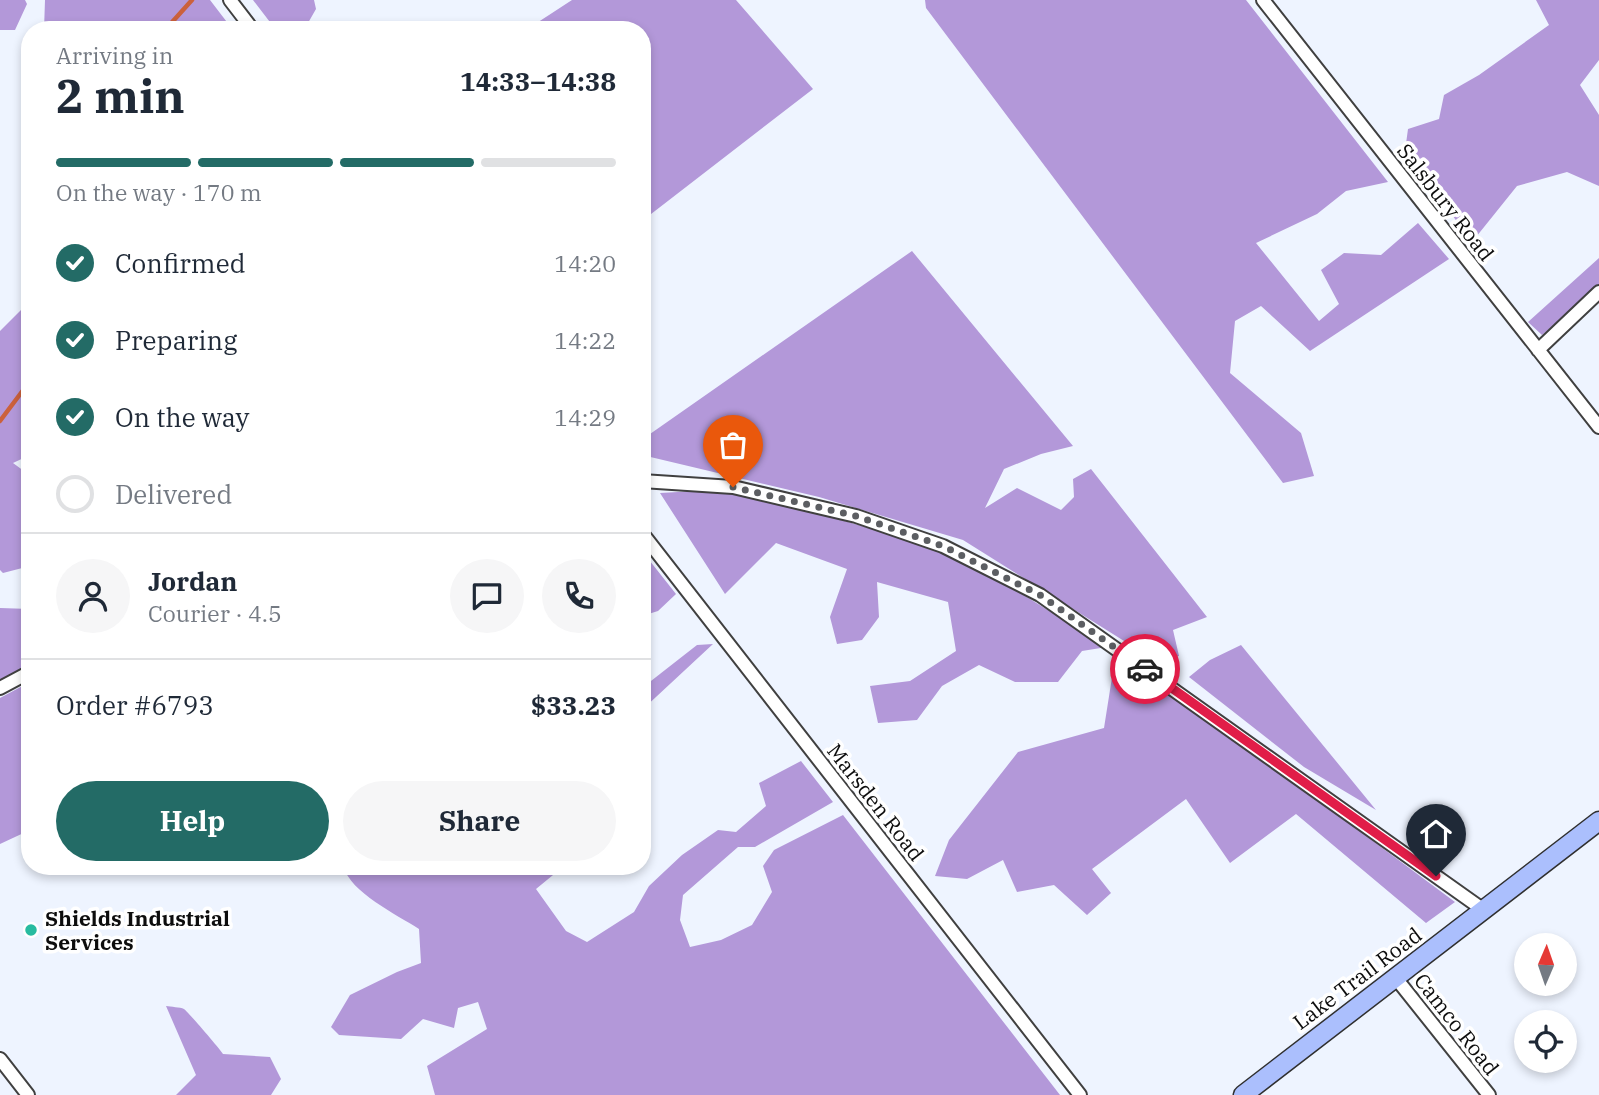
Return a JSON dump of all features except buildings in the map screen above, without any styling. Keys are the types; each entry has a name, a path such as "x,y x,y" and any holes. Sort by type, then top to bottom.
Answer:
{"street":[{"name":"Salsbury Road","path":"1263,0 1599,427"},
{"path":"232,2 246,21"},
{"path":"1538,350 1599,292"},
{"path":"651,482 733,487 856,516 943,546 1040,595 1485,911"},
{"name":"Marsden Road","path":"651,545 1080,1095"},
{"path":"0,688 21,678"},
{"name":"Lake Trail Road","path":"1243,1095 1599,821"},
{"name":"Camco Road","path":"1395,977 1489,1095"},
{"path":"0,1059 28,1095"}],"shaded area":[{"path":"0,0 25,0 27,4 15,30 0,30"},
{"path":"45,0 210,0 226,21 44,21"},
{"path":"253,0 314,0 316,9 309,21 269,21"},
{"path":"572,0 736,0 813,89 651,214 651,21 540,21"},
{"path":"925,0 1246,0 1388,182 1346,191 1317,214 1256,243 1319,321 1339,304 1321,270 1344,253 1381,255 1418,223 1449,259 1310,351 1261,306 1235,321 1230,373 1301,433 1314,476 1283,483 926,8"},
{"path":"1536,0 1599,0 1599,60 1580,85 1599,115 1599,186 1567,172 1517,186 1472,242 1405,151 1408,129 1439,119 1444,95 1479,75 1549,25"},
{"path":"912,251 1073,446 1041,454 1004,469 985,508 1017,488 1061,510 1074,497 1073,479 1091,469 1207,617 1173,630 1179,656 1156,661 963,540 819,497 651,457 651,433"},
{"path":"1599,258 1599,286 1542,335 1528,322"},
{"path":"21,310 21,459 13,463 21,469 21,568 3,573 0,570 0,331"},
{"path":"714,490 824,515 958,554 1107,647 1082,651 1058,682 1015,682 979,665 942,686 917,720 878,723 870,686 910,681 956,651 948,602 877,582 879,617 862,640 837,644 830,617 847,569 776,543 725,594 660,493"},
{"path":"651,562 676,594 658,611 651,613"},
{"path":"0,608 21,609 21,670 0,681"},
{"path":"713,644 651,702 651,681 697,645"},
{"path":"1241,645 1376,810 1304,767 1189,677 1210,660"},
{"path":"1128,659 1455,902 1426,923 1296,814 1230,863 1186,799 1092,869 1111,893 1087,915 1054,885 1017,892 1003,860 967,879 935,876 949,840 1018,752 1104,728 1113,671"},
{"path":"21,687 21,834 0,844 0,698"},
{"path":"801,761 833,802 755,847 738,847 683,895 680,920 690,947 721,940 752,925 772,892 763,866 774,850 843,815 1060,1095 435,1095 427,1066 487,1029 478,1002 458,1008 454,1028 423,1019 401,1039 339,1035 331,1027 350,995 421,963 419,929 364,894 348,875 553,875 536,889 566,931 587,942 634,912 649,886 682,855 718,830 736,832 766,806 759,783"},
{"path":"166,1006 184,1009 223,1054 270,1057 281,1079 271,1095 176,1095 196,1075"}],"waterway":[{"path":"173,21 192,0"},
{"path":"0,421 21,393"}],"way so far":[{"path":"733,487 856,516 943,546 1040,595 1145,669"}],"place":[{"name":"Shields Industrial Services","path":"31,930"}],"route":[{"path":"1145,669 1436,876"}]}
